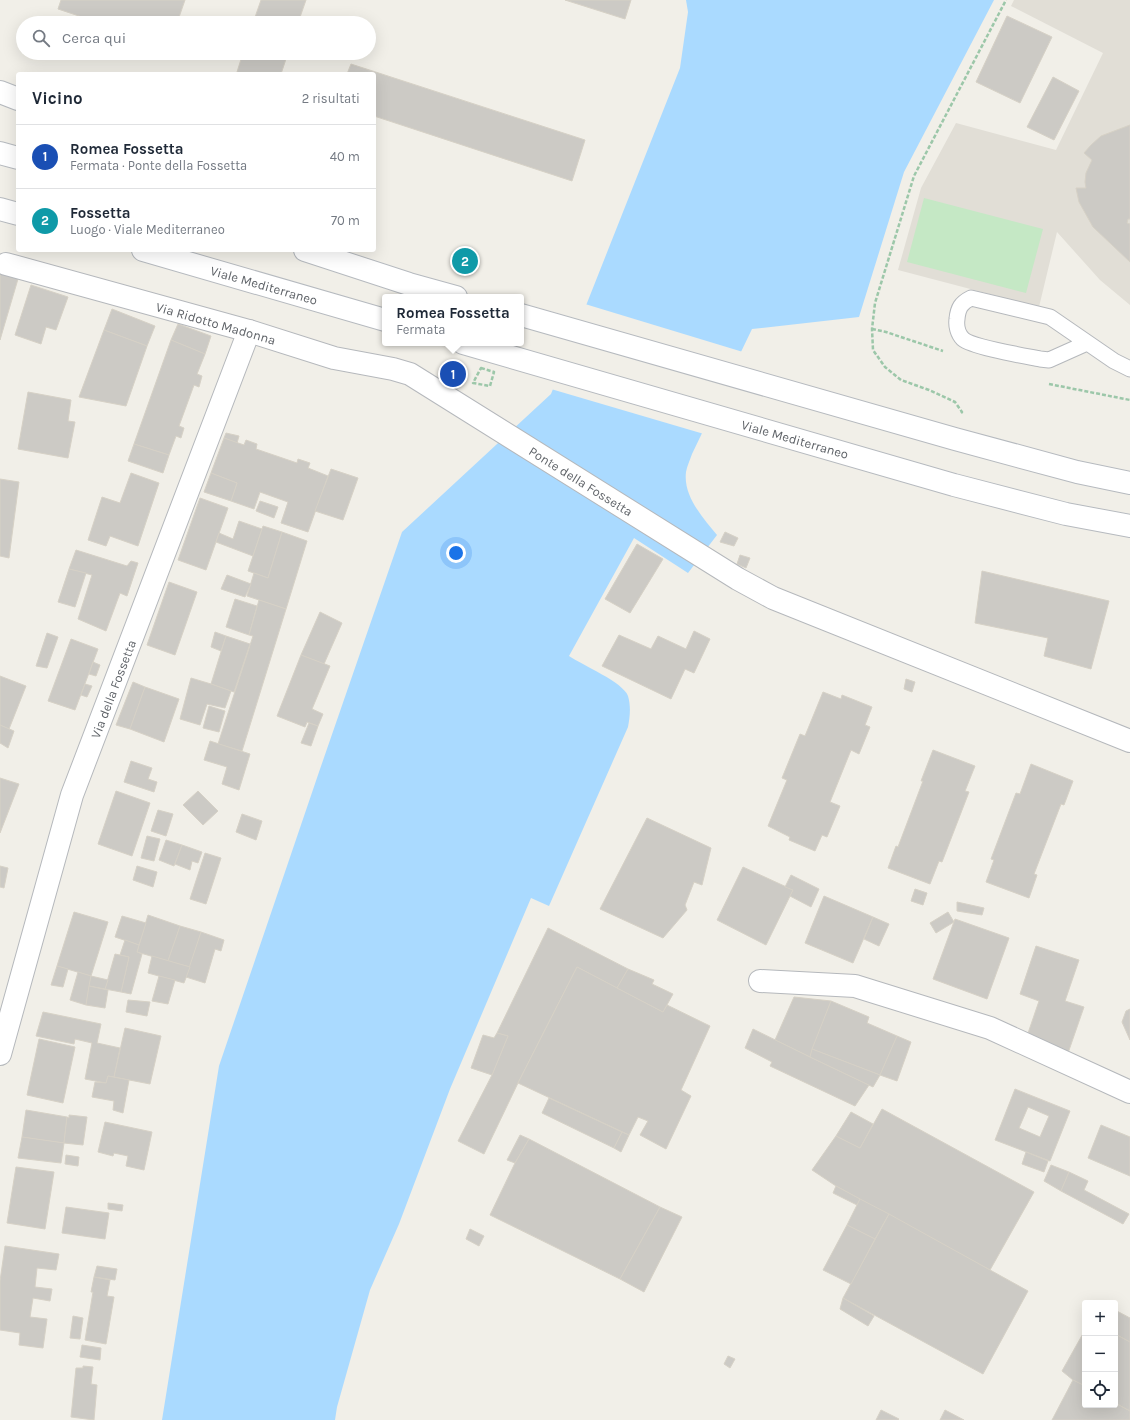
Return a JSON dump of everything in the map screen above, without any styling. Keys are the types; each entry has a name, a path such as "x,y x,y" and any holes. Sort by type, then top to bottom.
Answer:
{"street":[{"path":"0,92 16,98"},
{"path":"0,153 16,157"},
{"path":"0,208 16,213"},
{"name":"Viale Mediterraneo","path":"150,252 382,319"},
{"path":"310,252 445,294"},
{"path":"356,252 409,284"},
{"name":"Via Ridotto Madonna","path":"6,264 248,331 334,358 393,369 410,374 425,383"},
{"path":"529,318 955,439 1077,472 1130,483"},
{"name":"Via della Fossetta","path":"0,1054 72,795 248,331"},
{"name":"Viale Mediterraneo","path":"474,346 954,485 1066,514 1130,526"},
{"name":"Ponte della Fossetta","path":"425,383 738,580 773,598 1130,742"},
{"path":"760,981 855,986 990,1028 1130,1092"}],"lane":[{"path":"1087,343 1049,360 981,346 964,339 958,331 956,322 958,310 963,303 971,298 1050,316 1114,361 1130,368"}],"path":[{"path":"955,439 962,412 955,402 929,390 901,380 885,367 874,350 872,329 875,303 914,176 1006,0"},
{"path":"1049,384 1130,400"}],"shaded area":[{"path":"1014,0 1130,0 1130,305 1100,280 1057,232 1039,307 898,270 921,188 956,123 1056,150 1103,53 1011,6"}],"green space":[{"path":"924,198 1043,229 1026,293 907,262"}],"water":[{"path":"686,0 994,0 904,172 859,317 752,329 692,454 686,472 686,481 691,498 700,514 717,535 688,573 634,538 569,656 611,680 625,691 630,704 628,727 549,906 531,898 450,1089 399,1224 370,1290 337,1407 335,1420 162,1420 219,1066 402,532 551,394 680,68 688,12"}],"pier":[{"path":"585,304 743,352 704,434 551,389"}],"building":[{"path":"61,0 185,0 179,16 79,16 58,9"},
{"path":"261,0 306,0 300,16 255,16"},
{"path":"565,0 631,0 625,19"},
{"path":"1007,16 1052,37 1020,103 976,82"},
{"path":"241,60 286,60 282,72 237,72"},
{"path":"351,64 376,72 348,72"},
{"path":"376,72 585,140 572,181 376,117"},
{"path":"1053,77 1079,91 1054,140 1027,127"},
{"path":"1130,125 1130,219 1128,219 1127,223 1130,224 1130,262 1093,227 1079,202 1076,188 1086,188 1086,173 1092,160 1084,153 1101,136"},
{"path":"458,255 474,259 472,266 457,262"},
{"path":"0,273 18,279 0,340"},
{"path":"31,285 68,297 56,330 46,327 41,344 15,335"},
{"path":"112,309 155,326 147,346 104,330"},
{"path":"178,324 211,336 205,354 171,340"},
{"path":"104,330 147,346 126,406 79,397"},
{"path":"171,340 205,354 197,374 202,376 199,387 194,385 179,426 184,428 181,438 176,436 169,455 134,444"},
{"path":"28,392 71,400 68,421 75,422 68,458 18,449"},
{"path":"226,433 239,436 237,443 224,438"},
{"path":"224,438 244,445 246,440 257,444 256,449 297,463 298,459 310,463 308,468 328,476 308,532 281,523 288,502 260,492 254,509 231,501 237,483 211,473"},
{"path":"134,444 169,455 163,473 128,461"},
{"path":"331,469 358,478 343,520 315,511"},
{"path":"131,473 159,483 138,546 110,536 106,546 88,540 102,497 120,503"},
{"path":"211,473 237,483 231,501 204,492"},
{"path":"0,479 19,482 9,558 0,556"},
{"path":"200,498 228,508 206,570 178,560"},
{"path":"260,501 278,507 274,518 256,511"},
{"path":"239,521 262,529 253,556 216,542 219,533 233,539"},
{"path":"263,526 282,532 268,578 248,571"},
{"path":"282,532 307,541 286,609 247,596 254,573 268,578"},
{"path":"725,532 738,538 734,546 720,542"},
{"path":"637,544 663,559 630,613 605,599"},
{"path":"76,550 127,566 131,561 138,563 127,596 120,593 106,631 78,619 92,575 69,569"},
{"path":"740,555 750,558 746,568 737,564"},
{"path":"69,569 86,573 75,607 58,602"},
{"path":"982,571 1109,601 1091,669 1044,656 1048,638 975,623"},
{"path":"227,575 251,584 245,597 221,589"},
{"path":"169,582 197,592 175,655 147,645"},
{"path":"235,599 257,606 249,635 226,627"},
{"path":"259,600 286,609 242,751 218,744 253,636 249,635"},
{"path":"320,612 342,623 324,664 301,655"},
{"path":"694,631 710,639 694,673 685,669 671,699 602,666 619,635 651,649 658,636 686,649"},
{"path":"215,632 226,636 221,651 211,647"},
{"path":"47,633 58,637 47,668 36,666"},
{"path":"226,636 250,644 234,692 211,684"},
{"path":"71,639 98,649 75,710 48,701"},
{"path":"301,655 330,666 312,709 323,714 318,726 307,722 305,727 277,716"},
{"path":"93,662 100,665 96,676 89,674"},
{"path":"0,676 26,686 9,729 0,725"},
{"path":"191,678 231,691 225,708 207,704 200,725 180,719"},
{"path":"906,679 915,682 912,692 904,689"},
{"path":"133,682 145,687 130,729 116,725"},
{"path":"85,684 92,686 87,697 81,695"},
{"path":"145,687 179,699 164,742 130,729"},
{"path":"823,692 841,699 842,695 872,707 865,725 870,727 859,754 851,750 830,802 840,806 827,837 822,835 815,851 789,840 790,837 768,826 787,780 782,778 800,734 805,736"},
{"path":"209,706 225,711 219,732 203,728"},
{"path":"309,723 318,726 311,746 301,743"},
{"path":"0,725 14,731 8,748 0,743"},
{"path":"210,741 250,754 239,790 222,784 227,767 204,760"},
{"path":"933,750 975,766 965,791 969,792 942,862 939,861 930,884 888,868 896,846 898,847"},
{"path":"131,761 152,768 148,779 157,782 154,792 124,782"},
{"path":"1031,764 1073,781 1064,805 1061,804 1034,874 1037,875 1029,898 986,882 994,860 991,859 1016,793 1020,794"},
{"path":"0,778 19,784 0,833"},
{"path":"116,791 150,803 132,856 98,844"},
{"path":"198,791 218,811 203,825 183,805"},
{"path":"158,810 173,814 166,836 151,831"},
{"path":"242,814 262,821 256,840 236,832"},
{"path":"647,818 711,848 702,885 694,882 685,905 687,910 663,938 600,909"},
{"path":"147,836 160,839 154,861 141,858"},
{"path":"166,840 182,845 174,866 159,860"},
{"path":"182,845 202,852 198,863 192,861 190,870 175,864"},
{"path":"205,853 221,858 206,904 190,899"},
{"path":"0,866 8,868 4,888 0,887"},
{"path":"137,866 157,872 153,887 133,880"},
{"path":"743,867 793,890 766,945 717,920"},
{"path":"791,875 819,889 811,907 790,896 793,890 785,887"},
{"path":"915,889 927,893 923,905 911,901"},
{"path":"824,896 873,917 853,963 805,943"},
{"path":"957,902 984,908 982,915 957,911"},
{"path":"74,912 108,922 91,976 57,966"},
{"path":"948,912 954,922 936,933 930,923"},
{"path":"148,915 180,926 168,961 137,952"},
{"path":"122,916 146,923 139,945 115,937"},
{"path":"873,917 889,924 879,946 864,939"},
{"path":"955,919 1009,938 987,999 933,979"},
{"path":"180,926 201,932 190,967 168,961"},
{"path":"548,928 628,969 617,988 577,967 484,1154 458,1141 492,1075 508,1036 497,1033"},
{"path":"201,932 224,940 221,951 215,949 205,983 186,977"},
{"path":"125,940 139,945 137,952 142,954 131,994 121,992 129,957 120,955"},
{"path":"1036,946 1079,960 1065,1001 1084,1007 1067,1056 1025,1042 1039,1001 1020,994"},
{"path":"115,954 129,957 121,992 105,989"},
{"path":"152,956 190,967 184,983 148,973"},
{"path":"57,966 68,969 63,987 51,985"},
{"path":"577,967 663,1012 667,1005 710,1026 681,1090 691,1096 666,1149 640,1135 648,1121 638,1117 629,1135 518,1083"},
{"path":"628,969 654,980 652,984 673,994 663,1012 617,988"},
{"path":"78,972 91,976 86,1005 70,1000"},
{"path":"91,976 108,980 105,989 89,986"},
{"path":"159,976 175,980 168,1004 152,1001"},
{"path":"89,986 108,990 105,1008 86,1005"},
{"path":"794,997 831,1001 810,1057 775,1040"},
{"path":"128,1000 150,1002 147,1016 126,1012"},
{"path":"831,1001 869,1017 867,1023 897,1036 880,1075 812,1049"},
{"path":"1130,1009 1130,1040 1122,1022 1126,1011"},
{"path":"43,1012 101,1024 97,1043 120,1048 114,1077 108,1076 106,1083 85,1079 92,1043 75,1039 74,1044 36,1036"},
{"path":"125,1028 161,1036 150,1084 114,1077"},
{"path":"753,1029 869,1085 855,1106 770,1066 772,1062 745,1048"},
{"path":"497,1033 508,1036 492,1075 471,1068 483,1035 494,1038"},
{"path":"897,1036 911,1042 897,1081 880,1075"},
{"path":"39,1039 75,1047 63,1103 27,1095"},
{"path":"812,1049 880,1075 873,1087 810,1057"},
{"path":"108,1076 129,1080 123,1113 113,1110 114,1101 92,1097 95,1082 106,1083"},
{"path":"1015,1089 1070,1111 1050,1161 995,1140","holes":["1028,1107 1049,1116 1040,1137 1019,1128"]},
{"path":"549,1098 622,1132 614,1148 542,1113"},
{"path":"882,1109 1034,1192 990,1270 836,1186 812,1170 836,1136 860,1148"},
{"path":"26,1110 67,1117 64,1143 22,1137"},
{"path":"851,1112 873,1124 860,1148 836,1136"},
{"path":"69,1115 87,1117 83,1145 64,1143 67,1117 69,1118"},
{"path":"105,1122 152,1132 144,1170 126,1166 128,1156 114,1153 113,1156 98,1152"},
{"path":"1101,1125 1130,1137 1130,1176 1088,1158"},
{"path":"622,1132 629,1135 621,1152 614,1148"},
{"path":"520,1135 529,1139 515,1163 507,1160"},
{"path":"22,1137 64,1143 61,1163 18,1158"},
{"path":"529,1139 660,1207 620,1279 490,1215 515,1163"},
{"path":"1026,1152 1048,1161 1044,1172 1022,1164"},
{"path":"66,1155 79,1157 78,1166 65,1164"},
{"path":"1051,1165 1069,1172 1061,1191 1044,1181"},
{"path":"16,1167 54,1172 45,1229 7,1223"},
{"path":"1069,1172 1088,1181 1084,1190 1129,1214 1123,1224 1061,1191"},
{"path":"836,1186 860,1199 857,1205 833,1193"},
{"path":"860,1199 889,1214 875,1239 847,1225"},
{"path":"108,1203 123,1205 122,1211 108,1209"},
{"path":"66,1207 109,1213 105,1239 62,1233"},
{"path":"660,1207 682,1217 644,1292 620,1279"},
{"path":"889,1214 1028,1291 983,1374 843,1298"},
{"path":"847,1225 875,1239 851,1284 823,1270"},
{"path":"470,1229 484,1236 479,1246 466,1239"},
{"path":"5,1246 59,1254 56,1270 37,1268 35,1287 52,1289 50,1301 33,1298 30,1317 47,1319 43,1348 19,1345 20,1333 0,1330 0,1281"},
{"path":"97,1266 117,1269 115,1280 94,1277"},
{"path":"94,1277 110,1280 107,1296 114,1297 106,1344 85,1340"},
{"path":"843,1298 874,1316 868,1326 840,1309"},
{"path":"1118,1312 1130,1318 1130,1342 1118,1336"},
{"path":"73,1316 83,1318 80,1339 70,1338"},
{"path":"1082,1335 1082,1384 1073,1380 1062,1371"},
{"path":"1118,1336 1130,1342 1130,1411 1118,1405"},
{"path":"82,1345 101,1348 100,1360 80,1357"},
{"path":"728,1356 735,1359 730,1368 724,1364"},
{"path":"83,1366 93,1367 91,1384 97,1385 94,1420 71,1417 76,1368 83,1368"},
{"path":"1073,1380 1082,1384 1082,1408 1118,1408 1118,1405 1130,1411 1130,1420 1052,1420"},
{"path":"881,1410 899,1419 876,1420"},
{"path":"945,1410 964,1420 940,1420"}],"place":[{"name":"Fossetta","path":"465,261"},
{"name":"Romea Fossetta","path":"453,374"}]}
